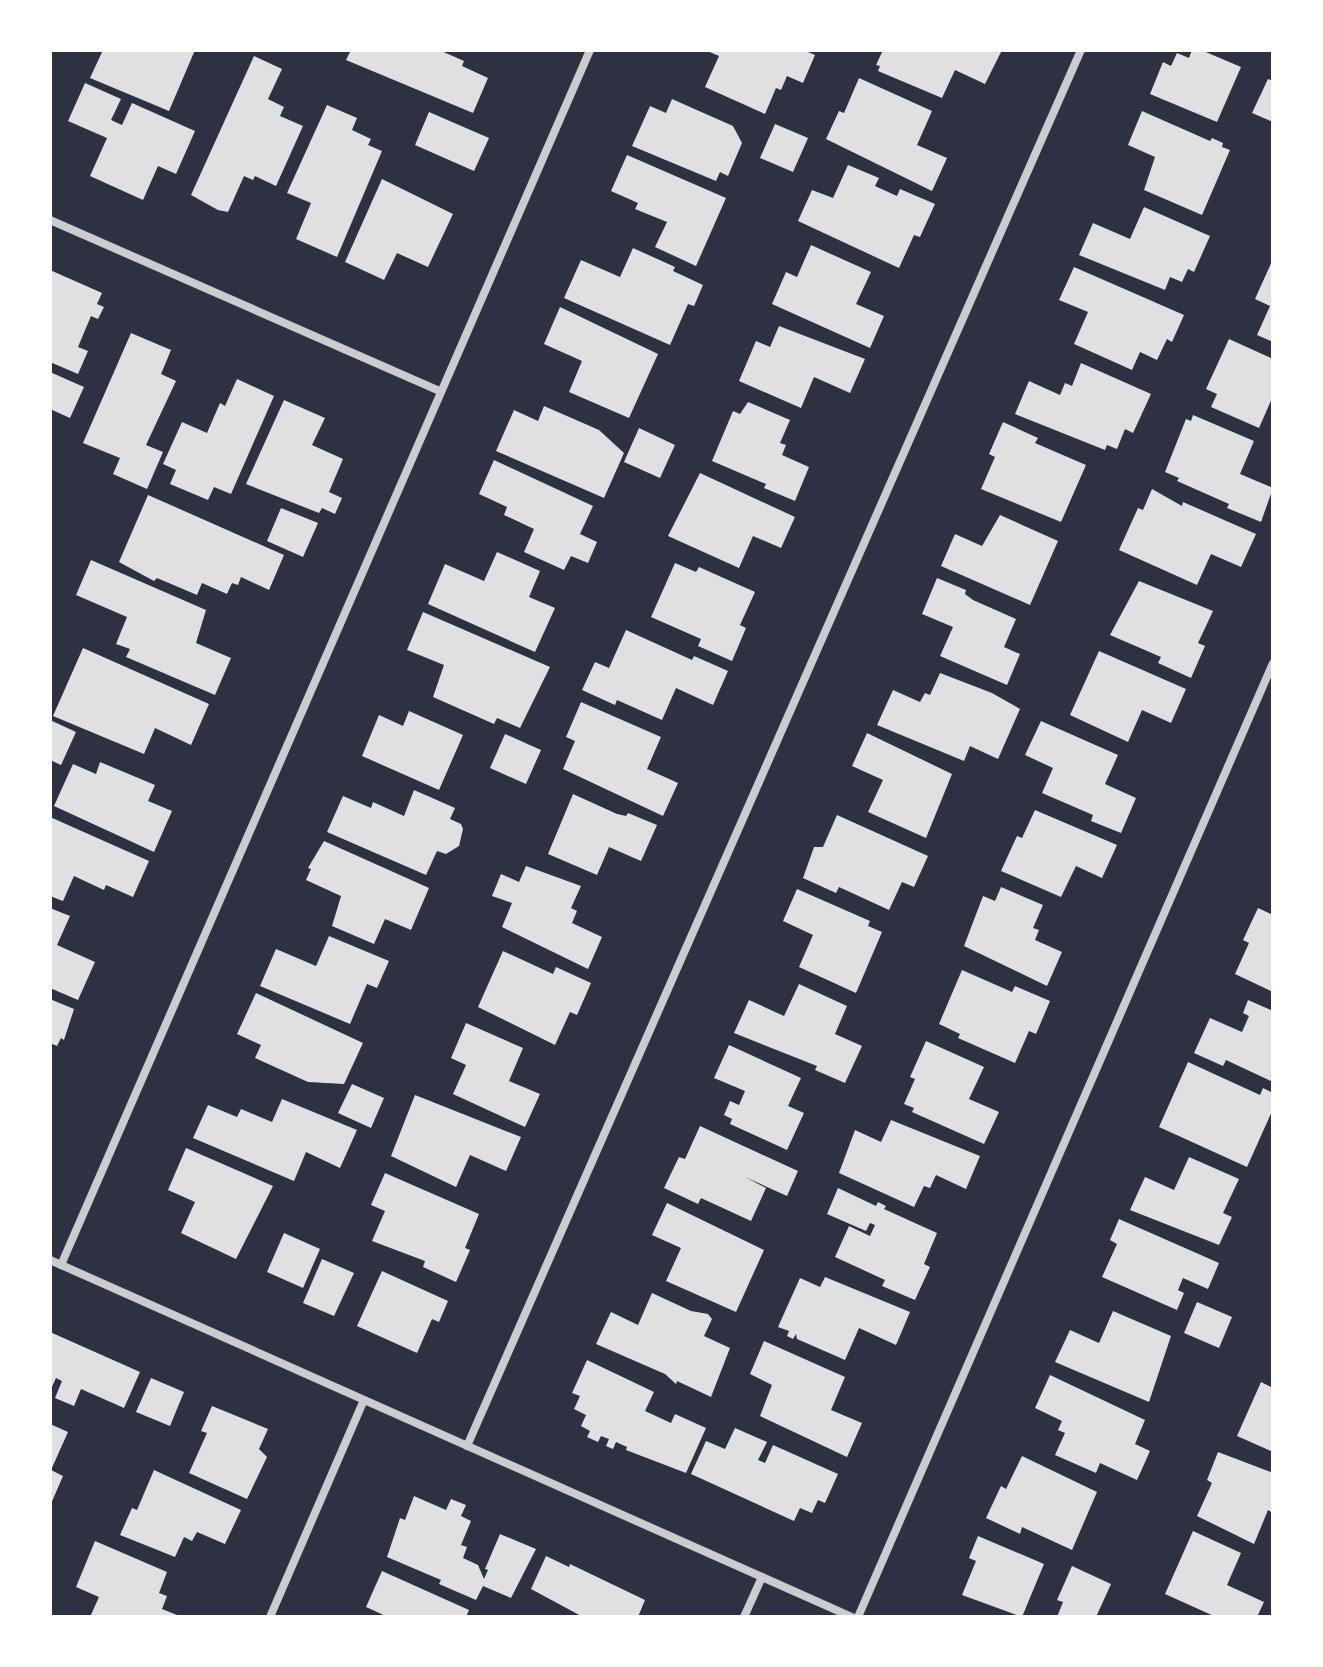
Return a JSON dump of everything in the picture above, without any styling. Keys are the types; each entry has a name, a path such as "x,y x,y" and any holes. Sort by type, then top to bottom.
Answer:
{"street":[{"path":"61,1265 590,50"},
{"path":"467,1446 1081,50"},
{"path":"50,220 441,392"},
{"path":"50,1260 855,1617 1273,663"},
{"path":"270,1617 364,1400"},
{"path":"744,1617 762,1577"}],"building":[{"path":"103,50 195,50 169,111 90,78"},
{"path":"351,50 439,50 464,61 462,66 488,78 473,113 346,60"},
{"path":"705,50 803,50 815,55 803,83 787,76 781,90 776,88 765,114 705,87 719,56"},
{"path":"883,50 1002,50 985,84 955,70 942,98 878,71 880,66 876,65"},
{"path":"1192,50 1201,50 1241,67 1217,122 1150,94 1163,62 1171,66 1177,53 1189,58"},
{"path":"254,56 282,69 268,99 284,107 280,116 303,126 276,186 255,176 253,180 244,176 228,212 218,210 191,195"},
{"path":"859,78 932,111 917,145 947,158 932,191 826,139 839,111 844,113"},
{"path":"1268,79 1273,81 1273,122 1252,113"},
{"path":"85,83 121,99 111,120 122,125 132,103 195,131 176,174 158,166 143,200 90,176 107,138 68,121"},
{"path":"672,99 733,126 742,143 728,176 720,172 716,181 632,146 650,106 666,113"},
{"path":"327,105 357,118 352,130 371,139 368,145 382,151 337,257 296,239 311,203 287,193"},
{"path":"1142,111 1210,141 1212,138 1230,150 1202,215 1144,190 1155,157 1128,145"},
{"path":"429,112 489,138 474,171 415,145"},
{"path":"775,124 808,138 793,172 760,158"},
{"path":"627,155 726,198 696,266 655,247 667,222 635,209 638,203 611,191"},
{"path":"848,165 879,178 875,186 897,196 900,189 935,204 920,237 914,235 899,268 798,221 812,190 833,198"},
{"path":"382,179 453,214 428,267 397,253 384,280 345,262"},
{"path":"1144,207 1210,236 1194,272 1188,269 1182,282 1170,277 1165,290 1079,255 1093,223 1130,239"},
{"path":"811,245 871,272 856,304 884,316 870,348 772,304 786,272 797,277"},
{"path":"633,248 675,267 673,271 703,285 694,306 688,304 670,345 564,298 581,260 620,277"},
{"path":"1273,259 1273,342 1257,335 1270,306 1255,299"},
{"path":"1074,267 1184,315 1172,342 1167,339 1157,360 1140,352 1132,370 1074,344 1088,312 1059,300"},
{"path":"50,270 102,293 97,304 104,307 98,319 91,316 78,347 88,351 78,374 50,362"},
{"path":"560,307 658,354 629,418 569,392 582,361 544,344"},
{"path":"779,326 865,359 850,393 814,377 801,408 739,381 756,341 770,347"},
{"path":"131,333 171,350 161,374 176,381 146,445 163,452 147,489 113,474 120,458 83,443"},
{"path":"1229,339 1273,359 1273,396 1259,428 1211,407 1217,394 1206,389"},
{"path":"1081,363 1151,394 1133,433 1125,429 1117,449 1107,445 1105,450 1015,414 1029,381 1060,395 1065,383 1072,386"},
{"path":"50,372 84,387 70,418 50,409"},
{"path":"237,379 274,396 231,494 214,487 208,500 170,484 176,470 163,464 182,422 207,433 220,403 225,406"},
{"path":"284,400 325,418 312,445 343,459 329,492 342,498 335,514 322,508 319,513 246,484"},
{"path":"748,402 790,420 780,443 786,445 782,455 809,467 795,501 764,488 766,484 712,461 733,411 740,414"},
{"path":"544,406 599,430 624,453 604,498 496,451 514,410 538,421"},
{"path":"1193,415 1254,441 1240,474 1273,488 1261,522 1227,508 1229,504 1177,481 1179,478 1165,472 1186,419 1191,421"},
{"path":"1003,422 1038,438 1035,443 1086,465 1061,522 981,489 995,457 989,454"},
{"path":"639,428 675,445 660,478 624,462"},
{"path":"494,460 593,506 580,534 597,542 588,563 571,556 564,570 524,552 534,529 504,515 507,507 479,494"},
{"path":"700,473 795,517 781,548 753,536 739,568 668,536"},
{"path":"1152,489 1182,506 1183,502 1256,534 1241,567 1211,554 1197,585 1119,550 1138,508 1143,510"},
{"path":"148,495 284,555 269,590 241,577 238,585 232,583 227,594 202,583 197,595 157,578 154,581 119,562"},
{"path":"281,508 318,523 303,557 267,541"},
{"path":"1000,515 1058,541 1030,605 941,566 955,534 982,546"},
{"path":"497,552 540,571 529,597 555,608 535,652 428,604 445,564 484,581"},
{"path":"91,560 206,610 196,643 231,658 215,695 126,657 130,649 116,644 127,617 76,595"},
{"path":"675,563 696,572 699,567 755,592 740,625 746,628 732,661 698,646 701,639 651,617"},
{"path":"937,578 966,590 965,594 973,600 1016,619 1004,647 1020,654 1007,685 940,656 953,627 922,614"},
{"path":"1139,581 1213,611 1198,643 1205,646 1191,678 1158,663 1161,657 1110,635"},
{"path":"423,612 550,667 520,728 497,718 494,724 433,697 444,665 407,650"},
{"path":"626,630 692,660 694,656 728,671 713,705 676,688 662,720 617,700 615,705 582,690 595,662 609,668"},
{"path":"83,648 209,704 191,745 155,728 144,754 53,716"},
{"path":"1099,651 1186,689 1171,723 1142,710 1128,742 1070,715"},
{"path":"940,673 992,693 1020,709 998,759 970,746 964,761 877,725 893,690 920,702 925,693 930,695"},
{"path":"581,702 661,737 647,769 678,783 663,816 563,769 575,741 566,737"},
{"path":"409,711 463,735 439,790 362,756 379,715 403,726"},
{"path":"50,720 76,732 61,765 50,760"},
{"path":"1041,721 1118,755 1105,784 1136,798 1121,833 1091,821 1093,815 1042,793 1053,768 1025,755"},
{"path":"867,733 952,774 926,838 868,812 883,780 852,766"},
{"path":"505,734 541,750 526,784 490,768"},
{"path":"100,762 155,785 148,801 172,811 154,852 54,806 73,764 96,774"},
{"path":"414,790 455,808 450,819 461,824 463,829 459,846 446,854 437,851 426,875 327,832 343,796 371,808 373,802 404,816"},
{"path":"573,794 617,814 626,816 628,813 657,825 641,861 609,847 597,875 548,854"},
{"path":"1035,810 1117,845 1102,878 1076,866 1061,897 1001,871 1017,836 1022,838"},
{"path":"837,815 928,856 914,887 902,882 889,910 839,887 836,893 803,878 814,847 823,847"},
{"path":"50,817 149,861 133,897 106,885 104,890 74,876 63,901 50,896"},
{"path":"324,841 429,888 411,930 385,919 374,944 332,926 341,896 306,880 311,869 308,868"},
{"path":"526,866 581,886 571,908 577,911 572,923 602,937 588,969 502,927 512,903 492,896 501,874 519,882"},
{"path":"1001,887 1043,905 1033,928 1039,930 1035,940 1062,952 1047,986 964,946 983,896 995,901"},
{"path":"797,889 870,921 868,926 882,932 856,993 799,967 813,935 783,921"},
{"path":"50,908 70,916 57,945 95,962 78,1000 50,988"},
{"path":"1258,908 1273,915 1273,992 1235,974 1249,943 1243,940"},
{"path":"329,936 389,961 377,988 367,984 350,1024 260,986 276,949 316,966"},
{"path":"503,951 553,974 556,967 591,983 577,1015 570,1012 555,1045 478,1007"},
{"path":"962,970 1012,992 1015,986 1050,1001 1036,1034 1029,1031 1015,1063 958,1038 960,1034 939,1024"},
{"path":"799,984 847,1006 835,1034 862,1046 845,1083 815,1070 817,1066 734,1033 749,1000 784,1016"},
{"path":"256,993 363,1043 344,1084 308,1082 255,1058 261,1045 237,1034"},
{"path":"50,999 74,1009 64,1040 61,1038 57,1046 50,1043"},
{"path":"1248,1000 1273,1011 1273,1082 1226,1060 1223,1066 1194,1053 1210,1018 1242,1032 1249,1016 1243,1013"},
{"path":"466,1023 523,1048 509,1081 540,1094 525,1127 453,1094 466,1065 451,1058"},
{"path":"926,1041 984,1067 969,1099 999,1112 984,1144 912,1112 914,1108 904,1104 915,1079 910,1077"},
{"path":"729,1045 801,1078 788,1106 804,1113 787,1150 730,1124 732,1119 724,1115 730,1101 739,1105 745,1091 714,1078"},
{"path":"1188,1062 1260,1095 1263,1088 1273,1093 1273,1109 1247,1167 1159,1127"},
{"path":"352,1084 384,1098 371,1128 338,1113"},
{"path":"415,1095 521,1137 506,1171 470,1155 456,1187 391,1156"},
{"path":"282,1099 357,1130 340,1168 306,1152 294,1181 193,1138 208,1105 237,1117 241,1109 272,1122"},
{"path":"891,1120 980,1156 966,1189 936,1175 930,1188 924,1186 914,1207 839,1173 855,1130 881,1142"},
{"path":"700,1126 798,1171 787,1196 745,1177 766,1188 751,1221 701,1198 698,1204 664,1188 679,1157 685,1159"},
{"path":"186,1148 273,1186 236,1259 181,1233 195,1202 168,1190"},
{"path":"1189,1157 1239,1179 1223,1213 1232,1217 1219,1245 1130,1210 1145,1177 1174,1190"},
{"path":"385,1173 479,1214 465,1248 470,1250 456,1282 423,1267 425,1261 372,1241 385,1211 371,1205"},
{"path":"838,1188 876,1206 878,1202 886,1206 884,1209 937,1233 924,1264 930,1267 915,1300 882,1286 885,1280 835,1257 849,1226 870,1236 875,1225 870,1223 866,1231 827,1214"},
{"path":"667,1203 764,1250 736,1312 666,1281 681,1248 652,1235"},
{"path":"1119,1219 1219,1263 1208,1289 1183,1278 1178,1290 1184,1293 1177,1310 1102,1277 1117,1244 1110,1240"},
{"path":"284,1233 320,1249 303,1288 267,1272"},
{"path":"322,1259 354,1273 334,1316 303,1303"},
{"path":"382,1271 448,1301 439,1322 432,1319 417,1353 357,1326"},
{"path":"825,1277 910,1312 896,1345 859,1328 845,1360 797,1339 796,1334 793,1339 787,1336 789,1331 778,1327 800,1278 820,1287"},
{"path":"652,1293 691,1311 708,1314 712,1319 704,1336 730,1348 711,1397 677,1381 676,1384 665,1374 596,1344 611,1312 638,1325"},
{"path":"1197,1302 1232,1317 1219,1348 1184,1333"},
{"path":"1113,1311 1171,1336 1149,1402 1055,1362 1070,1330 1099,1343"},
{"path":"50,1332 140,1372 124,1408 81,1389 74,1406 55,1398 62,1381 56,1378 50,1391"},
{"path":"764,1341 845,1377 831,1410 862,1423 847,1457 760,1416 772,1385 750,1374"},
{"path":"587,1360 654,1392 645,1411 671,1423 675,1414 706,1428 686,1473 626,1450 627,1447 616,1442 613,1449 606,1446 609,1439 601,1436 598,1442 587,1437 590,1431 581,1426 586,1415 574,1409 580,1396 572,1393"},
{"path":"1050,1375 1145,1420 1135,1444 1150,1451 1137,1480 1100,1463 1096,1473 1055,1455 1065,1433 1058,1430 1062,1421 1035,1408"},
{"path":"151,1378 184,1392 170,1426 136,1412"},
{"path":"1261,1382 1273,1388 1273,1452 1237,1436"},
{"path":"212,1406 268,1429 259,1449 267,1457 247,1499 189,1473 207,1433 201,1431"},
{"path":"50,1424 68,1432 51,1470 63,1476 50,1506"},
{"path":"735,1428 767,1442 758,1460 765,1463 773,1445 838,1474 825,1503 818,1500 812,1513 800,1508 794,1521 691,1474 706,1441 725,1449"},
{"path":"1218,1452 1273,1473 1273,1513 1268,1510 1254,1544 1197,1516 1212,1483 1207,1480"},
{"path":"1022,1456 1097,1492 1072,1550 1022,1527 1020,1534 986,1518 1001,1486 1006,1489"},
{"path":"154,1470 241,1510 225,1544 197,1532 192,1541 184,1537 175,1557 120,1535 132,1508 137,1510"},
{"path":"414,1496 446,1510 451,1499 466,1505 461,1516 471,1521 461,1545 467,1547 463,1558 478,1565 484,1579 488,1570 485,1569 500,1534 536,1549 511,1598 483,1586 476,1600 439,1584 441,1580 387,1557 400,1518 405,1520"},
{"path":"1193,1531 1241,1553 1227,1585 1264,1602 1257,1617 1216,1617 1165,1594"},
{"path":"978,1536 1044,1564 1022,1617 962,1595 976,1561 969,1558"},
{"path":"95,1541 167,1572 159,1593 167,1596 162,1609 182,1617 90,1617 99,1597 76,1587"},
{"path":"546,1556 569,1567 570,1564 645,1600 638,1617 583,1617 531,1589"},
{"path":"1072,1566 1111,1584 1096,1617 1057,1617 1063,1602 1057,1600"},
{"path":"382,1571 469,1610 466,1617 388,1617 366,1607"}]}
